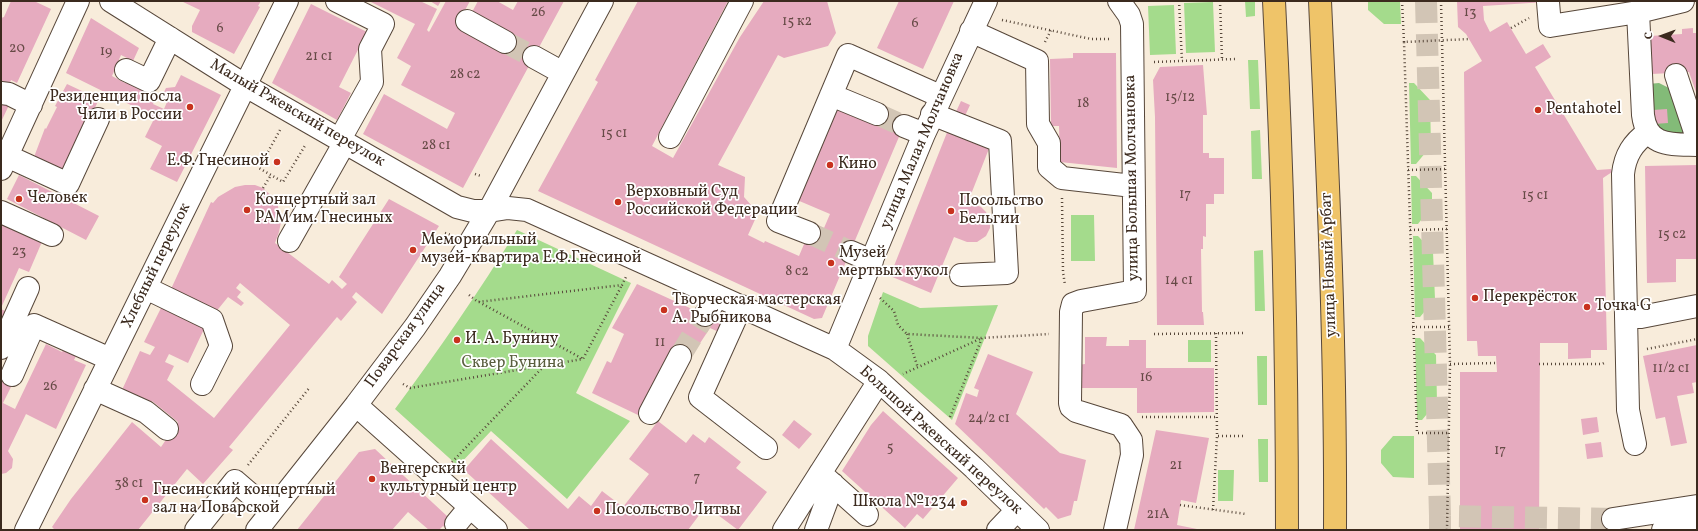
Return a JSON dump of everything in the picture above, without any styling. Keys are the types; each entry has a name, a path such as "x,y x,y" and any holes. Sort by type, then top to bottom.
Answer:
{"main road":[{"path":"1274,1 1283,221 1287,427 1287,530"},
{"name":"улица Новый Арбат","path":"1320,1 1329,211 1335,455 1335,530"}],"street":[{"path":"78,1 4,162 68,184 98,119"},
{"name":"Малый Ржевский переулок","path":"111,1 246,86 458,207 473,211 489,211"},
{"name":"Хлебный переулок","path":"26,530 287,1"},
{"path":"289,241 372,82 370,49 382,24 337,1"},
{"name":"Поварская улица","path":"257,530 356,405 415,327 445,283 489,211 602,1"},
{"path":"670,137 742,1"},
{"name":"улица Большая Молчановка","path":"1119,1 1129,15 1132,24 1135,291 1073,304 1071,312 1071,407 1076,411 1121,425"},
{"path":"1544,14 1641,8 1683,1"},
{"path":"1641,8 1644,124 1648,132 1664,143 1697,144"},
{"name":"улица Малая Молчановка","path":"835,349 936,105 971,32 991,10"},
{"path":"467,21 505,42"},
{"path":"971,32 1037,61 1038,124 1049,143 1049,167 1062,178 1134,186"},
{"path":"126,70 149,81 170,38"},
{"path":"809,234 778,221 848,55 1000,141 1007,273 961,275"},
{"path":"534,58 563,73"},
{"path":"1676,76 1697,138"},
{"path":"1,93 8,94 30,105"},
{"path":"831,95 877,114"},
{"path":"904,126 924,134"},
{"path":"1635,444 1628,410 1624,162 1637,140 1648,132"},
{"name":"Большой Ржевский переулок","path":"489,211 508,208 527,210 835,349 888,379 974,468 1038,530"},
{"path":"1,212 52,235"},
{"path":"851,252 872,261"},
{"path":"1,348 28,288"},
{"path":"146,288 212,320 221,346 202,384"},
{"path":"705,315 718,296"},
{"path":"741,306 700,397 766,448"},
{"path":"1626,317 1641,317 1697,306"},
{"path":"12,375 34,325 110,359"},
{"path":"650,413 680,356"},
{"path":"784,530 827,479 888,379"},
{"path":"96,389 146,412 167,429"},
{"path":"356,405 496,530"},
{"path":"1115,530 1132,455 1131,440 1121,425"},
{"path":"827,479 867,514"},
{"path":"816,530 827,479"},
{"path":"196,530 235,481 271,512"},
{"path":"1613,519 1697,506"},
{"path":"456,524 470,507"},
{"path":"998,530 1017,510"},
{"path":"1663,530 1697,522"}],"path":[{"path":"1179,1 1182,61"},
{"path":"1220,1 1222,59"},
{"path":"1402,1 1412,328 1417,433 1447,433"},
{"path":"1441,1 1450,364 1447,433 1447,530"},
{"path":"991,10 1091,39 1112,39"},
{"path":"1511,28 1544,14"},
{"path":"1404,42 1470,39"},
{"path":"1153,62 1235,59"},
{"path":"280,129 259,168 283,182 306,144"},
{"path":"1408,170 1446,169"},
{"path":"475,174 481,176"},
{"path":"263,188 271,175"},
{"path":"1062,178 1063,272 1066,286"},
{"path":"1410,230 1447,229"},
{"path":"583,359 627,275"},
{"path":"478,302 622,285"},
{"path":"468,295 478,302 583,359"},
{"path":"878,296 894,311 898,325 908,334 918,368"},
{"path":"1412,328 1449,327"},
{"path":"1213,510 1217,436 1216,333"},
{"path":"1154,334 1244,333"},
{"path":"908,334 982,338 1050,334"},
{"path":"888,379 918,368 982,338"},
{"path":"948,422 982,338"},
{"path":"1539,364 1602,364 1619,355 1697,339"},
{"path":"403,384 410,388 583,359"},
{"path":"1450,364 1496,363"},
{"path":"449,466 544,366"},
{"path":"235,481 310,386"},
{"path":"1121,425 1135,417 1217,417"},
{"path":"1217,436 1245,436"},
{"path":"1180,505 1246,514"}],"green space":[{"path":"1245,1 1255,1 1255,16 1246,17"},
{"path":"1368,1 1400,1 1401,24 1384,24 1368,10"},
{"path":"1213,2 1215,52 1186,53 1184,3"},
{"path":"1174,5 1176,54 1150,55 1148,6"},
{"path":"1248,60 1258,60 1260,109 1250,109"},
{"path":"1409,83 1414,83 1430,100 1431,146 1416,164 1411,164"},
{"path":"1659,83 1675,91 1684,136 1672,138 1648,126 1648,84"},
{"path":"1260,130 1262,179 1252,179 1251,131"},
{"path":"1411,176 1416,176 1432,193 1432,206 1418,224 1412,224"},
{"path":"1071,215 1094,215 1095,261 1071,261"},
{"name":"Сквер Бунина","path":"517,230 631,283 576,393 630,421 567,499 491,431 458,466 395,409 458,321"},
{"path":"1413,236 1418,236 1433,252 1435,299 1420,317 1415,317"},
{"path":"1263,250 1265,311 1255,311 1254,251"},
{"path":"883,292 920,308 998,305 952,420 868,346 868,336"},
{"path":"1415,338 1420,338 1436,355 1437,402 1422,420 1417,420"},
{"path":"1188,340 1211,340 1211,362 1188,362"},
{"path":"1257,356 1267,356 1267,405 1258,405"},
{"path":"1393,436 1414,436 1414,478 1393,477 1381,463 1381,450"},
{"path":"1258,439 1268,439 1268,482 1259,482"},
{"path":"1218,470 1234,470 1233,501 1218,501"}],"building":[{"path":"11,1 34,1 51,9 17,83 11,80 7,91 1,88 1,18 4,17"},
{"path":"181,1 261,1 258,6 260,7 234,54 192,32 192,26 200,10"},
{"path":"369,1 420,1 437,9 427,30 429,32 446,1 470,1 457,25 501,49 471,14 478,1 497,1 513,10 518,1 564,1 463,188 363,134 384,94 447,129 455,113 401,85 411,66 397,58 415,24"},
{"path":"430,1 441,1 438,6"},
{"path":"638,1 728,1 652,146 673,158 740,37 764,1 827,1 836,33 828,46 784,58 778,55 718,165 745,177 744,197 758,213 748,235 764,243 765,241 799,256 813,223 824,228 830,214 797,200 836,105 880,107 907,118 822,318 814,319 538,191 598,82 595,80"},
{"path":"899,1 954,1 923,69 877,48"},
{"path":"1457,1 1546,1 1483,6 1484,20 1490,32 1507,22 1526,54 1543,44 1551,57 1535,67 1597,170 1611,169 1612,172 1603,178 1607,350 1591,350 1591,358 1568,359 1568,343 1540,343 1539,530 1460,530 1460,372 1497,372 1496,356 1478,356 1477,341 1467,341 1464,72 1482,61 1466,34 1458,27"},
{"path":"311,4 367,32 339,87 351,93 337,120 272,83"},
{"path":"91,18 139,48 133,61 121,55 112,76 125,83 127,79 149,90 148,93 152,96 154,102 153,104 164,109 167,102 163,94 166,88 175,87 181,75 221,95 177,182 150,169 162,146 145,137 155,117 66,73"},
{"path":"1693,28 1693,33 1697,33 1697,95 1689,72 1652,74 1650,36 1682,34 1682,29"},
{"path":"1073,53 1116,53 1117,168 1060,162 1059,126 1051,126 1050,59 1073,58"},
{"path":"1203,65 1207,115 1203,115 1203,153 1209,153 1209,158 1224,158 1224,194 1214,194 1214,204 1206,204 1206,237 1203,236 1203,249 1201,249 1202,312 1204,325 1157,325 1155,117 1153,80 1160,67"},
{"path":"67,84 99,99 66,171 34,157 45,128 46,129 57,107 55,106"},
{"path":"1,99 10,103 1,122"},
{"path":"961,101 970,105 964,118 955,114"},
{"path":"1667,109 1668,123 1654,124 1653,110"},
{"name":"Посольство Бельгии","path":"948,130 990,146 968,202 981,207 986,212 990,221 990,228 986,236 977,242 967,242 954,237 931,293 890,276"},
{"path":"1697,165 1697,259 1676,259 1676,282 1647,283 1645,166"},
{"path":"19,175 99,216 86,240 7,199"},
{"path":"255,185 263,188 277,201 281,222 275,243 329,284 332,280 342,289 347,284 339,277 389,199 439,226 382,314 356,292 352,297 357,302 341,321 337,317 229,447 233,450 203,484 187,469 138,530 55,530 52,527 71,499 132,422 161,447 178,422 152,401 151,403 122,390 140,351 150,355 155,347 144,342 162,306 205,327 188,363 169,354 165,362 174,366 167,380 214,418 290,325 240,283 236,288 241,292 237,297 244,303 241,306 228,297 215,313 171,289 211,202 213,203 218,197 235,187"},
{"path":"1,218 44,237 29,272 19,268 1,308"},
{"path":"637,284 725,324 721,333 710,328 689,360 642,413 639,412 638,415 592,393 607,361 611,363 624,334 612,328"},
{"path":"1,309 11,314 1,336"},
{"path":"1085,337 1107,337 1106,346 1129,346 1129,340 1146,340 1146,368 1214,368 1214,412 1137,413 1137,388 1078,388 1078,365 1085,364"},
{"path":"46,344 62,352 64,348 77,354 74,360 86,365 56,429 26,414 8,451 13,459 12,468 6,473 1,474 1,377 13,383 3,403 15,409"},
{"path":"1697,345 1697,382 1692,383 1694,393 1677,396 1687,443 1671,446 1665,417 1656,419 1643,356"},
{"path":"988,354 1033,372 1016,414 1060,453 1086,460 1077,501 1074,501 1071,515 1058,519 1046,507 1044,509 955,424 966,393 977,397 979,390 974,388"},
{"path":"883,411 958,478 923,519 917,514 905,528 842,471 871,425"},
{"path":"1597,417 1599,432 1583,435 1581,419"},
{"path":"794,420 812,434 799,449 782,435"},
{"path":"658,421 686,443 693,434 705,443 709,437 741,462 736,468 767,492 738,530 706,506 688,530 530,530 464,470 491,439 568,509 579,496 591,506 602,491 623,507 649,474 629,459"},
{"path":"1156,430 1209,438 1196,503 1181,500 1177,525 1202,530 1134,530"},
{"path":"1601,442 1603,457 1587,459 1585,444"},
{"name":"Венгерский культурный центр","path":"375,449 462,530 448,530 443,526 439,530 429,530 408,512 392,530 297,530 359,452"}],"tunnel":[{"path":"1426,1 1440,516"},
{"path":"505,42 534,57"},
{"path":"877,114 904,126"},
{"path":"809,233 851,252"},
{"path":"680,356 705,315"},
{"path":"1440,530 1440,516 1613,519"}],"place":[{"name":"Резиденция посла Чили в России","path":"190,107"},
{"name":"Pentahotel","path":"1538,110"},
{"name":"Е.Ф. Гнесиной","path":"277,162"},
{"name":"Кино","path":"830,165"},
{"name":"Человек","path":"19,199"},
{"name":"Верховный Суд Российской Федерации","path":"618,202"},
{"name":"Концертный зал РАМ им. Гнесиных","path":"247,210"},
{"name":"Посольство Бельгии","path":"951,211"},
{"name":"Мемориальный музей-квартира Е.Ф.Гнесиной","path":"413,250"},
{"name":"Музей мертвых кукол","path":"831,263"},
{"name":"Перекрёсток","path":"1475,298"},
{"name":"Точка G","path":"1587,307"},
{"name":"Творческая мастерская А. Рыбникова","path":"664,310"},
{"name":"И. А. Бунину","path":"457,340"},
{"name":"Венгерский культурный центр","path":"372,479"},
{"name":"Гнесинский концертный зал на Поварской","path":"145,500"},
{"name":"Школа №1234","path":"964,503"},
{"name":"Посольство Литвы","path":"597,511"}]}
